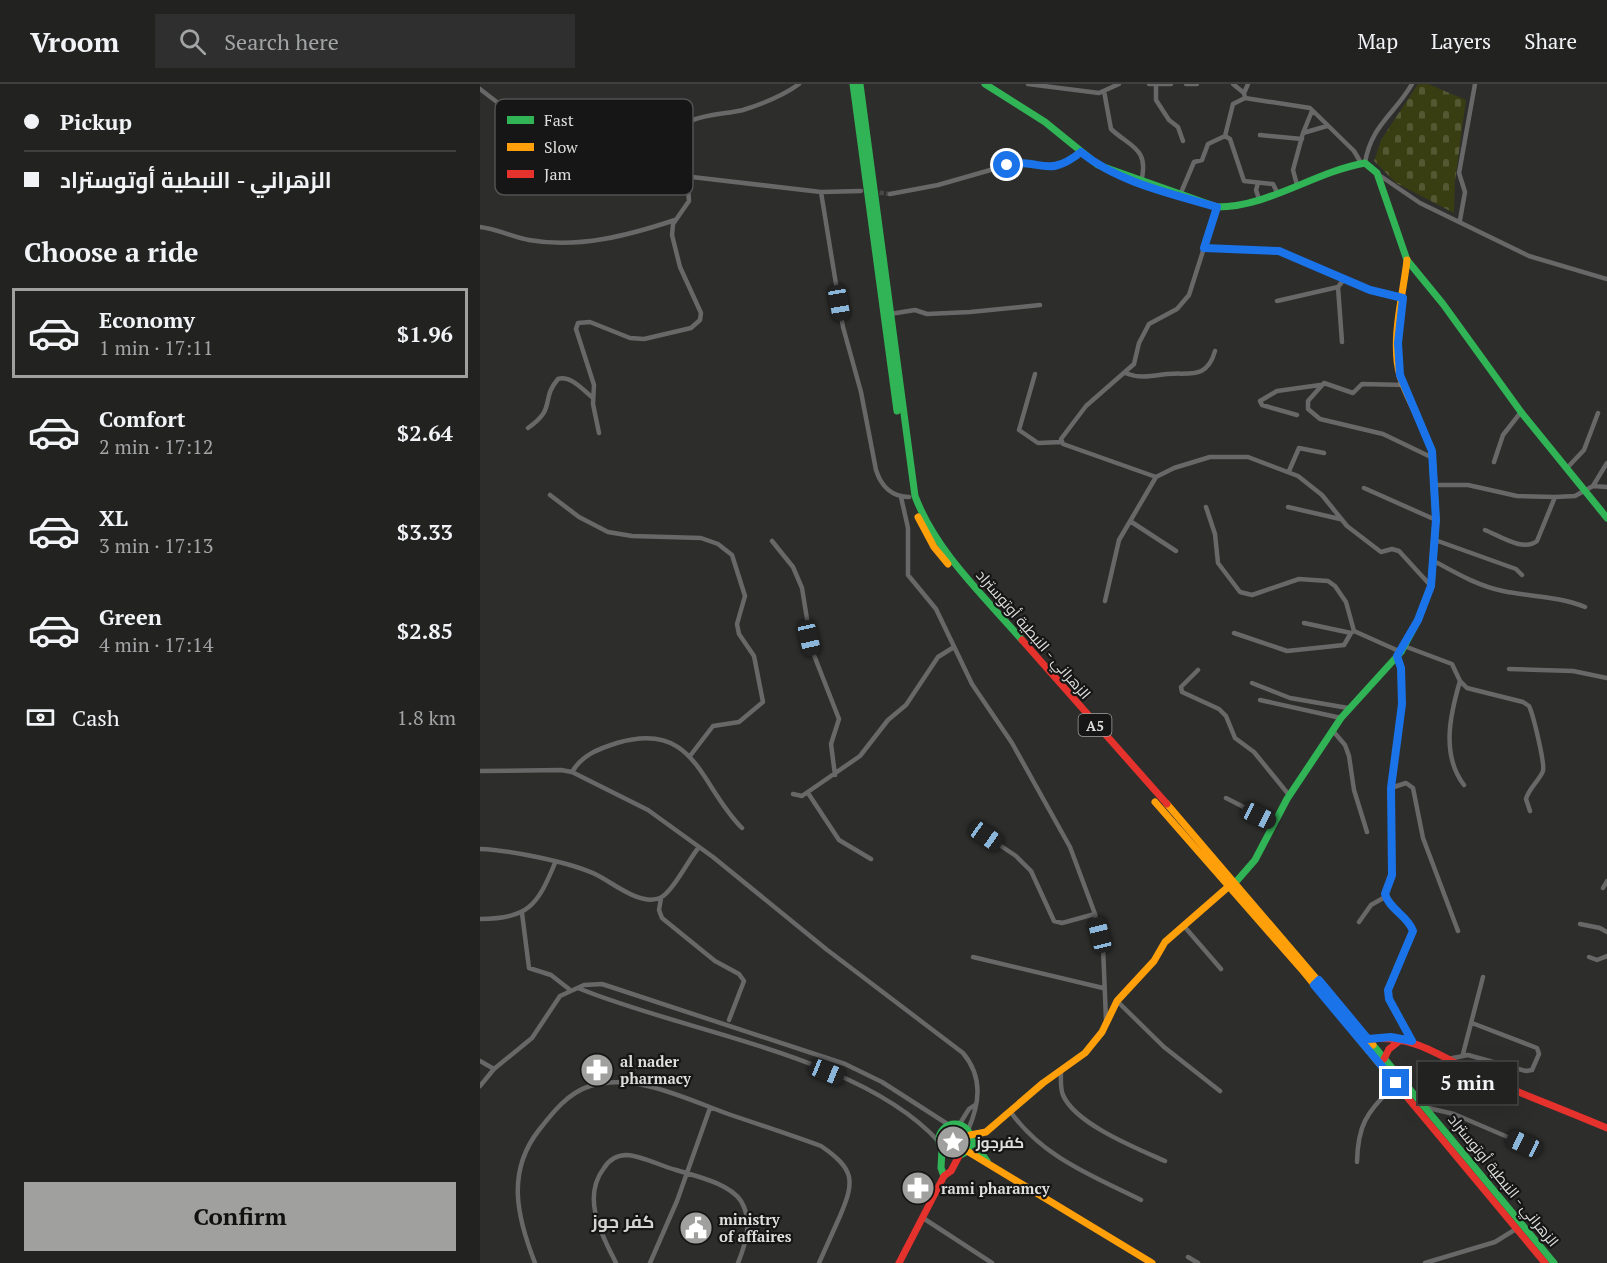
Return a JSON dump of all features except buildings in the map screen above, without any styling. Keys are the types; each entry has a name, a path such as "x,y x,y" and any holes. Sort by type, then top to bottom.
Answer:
{"main road":[{"name":"الزهراني - النبطية أوتوستراد","path":"853,84 881,272 890,314 915,496 931,532 1017,636 1231,885"},
{"name":"الزهراني - النبطية أوتوستراد","path":"860,84 905,497 924,531 940,554 1428,1108 1554,1263"},
{"path":"985,84 1044,122 1098,165 1217,207 1233,207 1278,194 1338,168 1363,163 1377,173 1407,260 1443,304 1521,412 1607,518"},
{"path":"970,1135 986,1132 1094,1044 1117,1001 1183,924 1231,885 1255,860 1289,795 1348,708 1401,652 1431,586 1436,520 1433,458 1429,441 1398,363 1407,260"},
{"name":"الزهراني - النبطية أوتوستراد","path":"1317,983 1396,1083 1545,1263"},
{"path":"1368,1039 1380,1036 1412,1041 1489,1080 1607,1128"},
{"path":"1384,1059 1389,1049 1402,1039"},
{"path":"944,1176 941,1168 940,1145 942,1132 950,1125 959,1125 970,1135 987,1161"},
{"path":"899,1263 944,1176 951,1171 959,1156 967,1151 970,1135"},
{"path":"940,1145 952,1156 959,1156"},
{"path":"967,1151 987,1161 1152,1263"}],"street":[{"path":"693,121 756,105 799,84"},
{"path":"1028,84 1094,93 1119,84"},
{"path":"1149,84 1171,84"},
{"path":"1185,84 1197,84"},
{"path":"1233,84 1244,96 1271,104 1299,105 1312,111 1354,151 1363,163"},
{"path":"1225,136 1230,108 1244,96 1248,84"},
{"path":"1363,163 1383,119 1403,100 1412,84"},
{"path":"1460,220 1465,192 1459,173 1475,84"},
{"path":"1156,85 1156,100 1169,120 1178,127 1183,141"},
{"path":"480,89 495,99"},
{"path":"1104,91 1111,129 1141,153 1141,182"},
{"path":"1297,185 1293,170 1312,111"},
{"path":"1260,135 1303,136 1327,126"},
{"path":"1225,136 1230,139 1244,181 1273,184 1278,194"},
{"path":"1180,195 1194,162 1202,160 1208,144 1225,136"},
{"path":"890,194 938,185 1015,163 1055,167 1066,163 1081,152"},
{"path":"1377,173 1413,199 1540,260 1607,279"},
{"path":"693,176 821,192 861,191"},
{"path":"1258,183 1256,190 1259,199"},
{"path":"821,192 843,327 861,392 873,458 882,483 905,497 908,528 908,575 936,609 972,684 1012,743 1070,847 1095,914 1103,947 1103,988 1107,1022"},
{"path":"599,433 588,361 576,329 578,323 590,322 639,339 691,328 700,320 699,309 677,256 672,228 689,201 689,195"},
{"path":"1062,442 1064,433 1086,406 1134,364 1139,343 1149,324 1177,309 1189,295 1217,207"},
{"path":"480,227 532,241 558,242 629,235 675,220"},
{"path":"1204,248 1279,251 1370,290 1403,298"},
{"path":"1276,301 1338,287 1345,278"},
{"path":"1338,287 1342,342"},
{"path":"890,314 915,310 927,314 970,312 1040,304"},
{"path":"1125,373 1141,377 1197,375 1210,363 1215,351"},
{"path":"1035,374 1018,424 1019,430 1038,443 1062,442 1156,477"},
{"path":"528,428 544,415 550,392 558,379 564,377 572,381 593,398"},
{"path":"1297,415 1262,405 1260,400 1277,391 1327,382 1353,393 1362,384 1405,385"},
{"path":"1320,385 1308,404 1312,414 1340,426 1383,434 1433,458"},
{"path":"1494,462 1503,435 1521,412"},
{"path":"1567,468 1584,450 1598,413"},
{"path":"1289,471 1299,448 1304,447 1324,453"},
{"path":"1106,601 1119,540 1156,477 1201,460 1233,456 1248,457 1289,471 1318,491 1340,519 1378,552 1392,549 1399,551 1431,586"},
{"path":"1434,485 1451,483 1517,496 1575,496 1586,492 1593,486 1607,463"},
{"path":"1593,486 1607,487"},
{"path":"1364,488 1436,520"},
{"path":"550,495 579,518 608,532 701,538 727,550 737,563 745,596 737,624 739,634 754,656 764,702 739,722 713,726 690,756"},
{"path":"1485,530 1521,544 1532,544 1537,541 1555,497"},
{"path":"1206,507 1215,534 1218,563 1240,592 1252,595 1299,579 1328,581 1335,586 1346,602 1352,632 1344,645 1293,651 1274,648 1234,633"},
{"path":"1288,507 1340,519"},
{"path":"1131,521 1176,551"},
{"path":"1435,540 1516,569 1522,575"},
{"path":"772,541 793,567 802,588 812,650 839,718 831,744 835,775"},
{"path":"1434,561 1475,582 1497,589 1550,596 1585,607"},
{"path":"1304,623 1352,632 1401,652 1452,664 1460,681 1472,690 1523,702 1530,708 1544,763 1542,773 1530,787 1526,799 1530,811"},
{"path":"793,794 800,796 808,793 860,756 885,723 906,705 938,657 954,647"},
{"path":"1359,922 1371,906 1385,897 1392,875 1391,788 1402,704 1401,652"},
{"path":"1509,669 1573,671 1607,678"},
{"path":"1198,670 1181,687 1182,692 1219,709 1226,716 1235,738 1254,753 1289,795"},
{"path":"1460,681 1451,721 1449,753 1454,770 1464,785"},
{"path":"1252,683 1290,698 1348,708"},
{"path":"1260,700 1341,718"},
{"path":"1333,731 1345,746 1349,756 1354,790 1367,832"},
{"path":"572,772 580,760 594,751 640,738 671,741 690,756 706,776 727,812 742,828"},
{"path":"480,771 537,769 572,772 648,810 699,847 963,1053 977,1077 976,1112 970,1135"},
{"path":"1391,788 1406,783 1413,788 1423,838 1458,931"},
{"path":"808,793 839,840 871,859"},
{"path":"1226,798 1273,822"},
{"path":"986,836 1016,856 1031,871 1054,921 1062,923 1095,914"},
{"path":"699,847 661,898 658,910 662,918 715,961 739,974 744,981 729,1020"},
{"path":"480,849 499,849 596,874 612,885 646,898 661,898"},
{"path":"480,919 522,913 535,904 555,863"},
{"path":"1603,888 1607,880"},
{"path":"1385,897 1411,924 1413,931 1388,990 1389,999 1412,1041"},
{"path":"522,913 530,968 551,975 569,989"},
{"path":"1183,924 1221,969"},
{"path":"1580,924 1600,928 1607,932"},
{"path":"1589,957 1598,960 1607,956"},
{"path":"973,957 1103,988"},
{"path":"1462,1054 1483,977"},
{"path":"480,1086 494,1069 532,1038 543,1025 553,1004 569,989 602,984 845,1064 882,1082 950,1125"},
{"path":"578,988 807,1064 866,1088 905,1111 940,1145"},
{"path":"1117,1001 1164,1047 1220,1091"},
{"path":"1448,1059 1462,1054 1529,1071 1539,1054 1537,1048 1472,1023"},
{"path":"807,1064 811,1052"},
{"path":"480,1061 494,1069"},
{"path":"1061,1072 1063,1095 1076,1112 1124,1141 1165,1161"},
{"path":"535,1263 518,1213 517,1196 523,1158 531,1140 558,1106 572,1094 590,1086 624,1083 673,1094 821,1146 841,1164 850,1178 851,1192 819,1263"},
{"path":"1357,1162 1357,1142 1363,1120 1396,1083"},
{"path":"959,1125 969,1109 975,1105"},
{"path":"650,1263 688,1173 710,1107"},
{"path":"1428,1108 1454,1114 1524,1144"},
{"path":"1010,1111 1027,1133 1049,1153 1142,1200"},
{"path":"616,1263 599,1229 594,1209 599,1175 605,1165 615,1157 628,1155 688,1173 726,1188 741,1202 748,1221 747,1233 738,1263"},
{"path":"923,1218 992,1263"},
{"path":"1425,1263 1496,1242 1516,1228"},
{"path":"978,1263 981,1257"},
{"path":"1188,1257 1198,1263"}],"green space":[{"path":"1418,84 1428,84 1466,100 1455,181 1454,213 1396,183 1374,161 1381,140"}],"tunnel":[{"path":"873,192 890,194"}],"traffic: fast":[{"path":"853,84 897,411"},
{"path":"860,84 915,496 935,536 948,554 1022,640"},
{"path":"985,84 1045,122 1098,165 1217,207 1255,201 1346,167 1365,163 1377,173 1407,260 1443,304 1521,412 1607,518"},
{"path":"1235,883 1255,860 1287,799 1341,718 1401,652 1418,620 1431,586 1436,520 1432,451 1417,415"},
{"path":"1373,1045 1554,1263"},
{"path":"955,1124 966,1129 971,1140 966,1151 955,1156 944,1151 939,1140 944,1129 955,1124"},
{"path":"971,1139 987,1161"},
{"path":"942,1149 941,1168 944,1176"}],"traffic: slow":[{"path":"1407,260 1396,348 1400,376 1417,415"},
{"path":"918,517 934,547 948,564"},
{"path":"1155,802 1303,971 1397,1085"},
{"path":"1167,804 1373,1045"},
{"path":"970,1135 986,1132 1043,1083 1085,1053 1102,1032 1117,1001 1154,961 1165,942 1228,887"},
{"path":"967,1151 1152,1263"}],"traffic: jam":[{"path":"1022,640 1167,804"},
{"path":"1368,1039 1403,1041 1418,1045 1476,1074 1607,1128"},
{"path":"1384,1059 1389,1049 1402,1039"},
{"path":"1397,1085 1545,1263"},
{"path":"899,1263 944,1176 951,1171 959,1156"}],"place":[{"name":"al nader pharmacy","path":"597,1070"},
{"name":"كفرجوز","path":"953,1142"},
{"name":"rami pharamcy","path":"918,1188"},
{"name":"ministry of affaires","path":"696,1228"}],"district":[{"name":"كفر جوز","path":"623,1221"}],"route":[{"path":"1007,165 1021,163 1044,168 1055,167 1066,163 1081,152 1098,165 1127,177 1217,207 1204,248 1279,251 1370,290 1403,298 1398,363 1400,375 1432,451 1436,520 1431,586 1418,620 1397,656 1401,668 1402,704 1391,788 1390,860 1392,875 1385,892 1387,901 1411,924 1413,931 1388,990 1389,999 1412,1041 1380,1036 1368,1039 1319,980 1314,985 1396,1083"}]}
